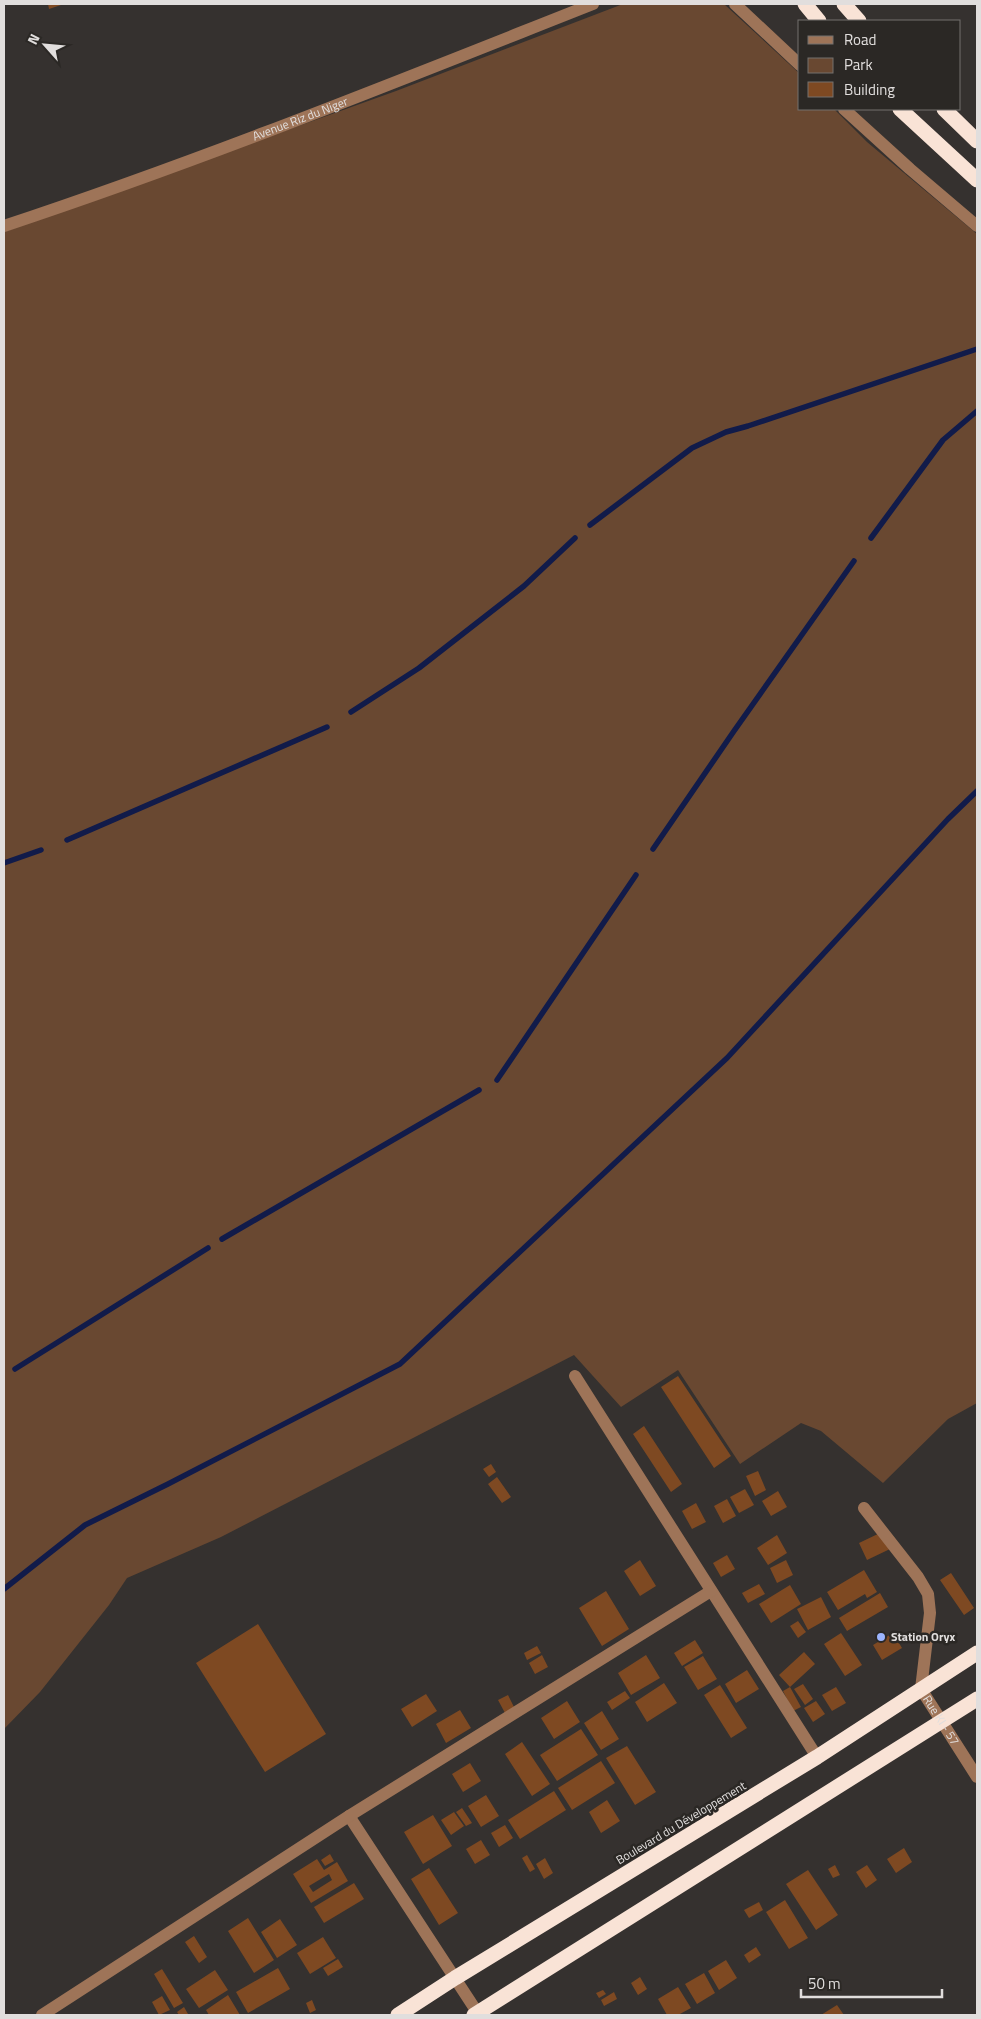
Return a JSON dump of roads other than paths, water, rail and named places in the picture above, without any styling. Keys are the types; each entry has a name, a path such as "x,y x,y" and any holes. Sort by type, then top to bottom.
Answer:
{"highway":[{"path":"805,4 818,20"},
{"path":"844,4 858,20"},
{"path":"901,110 977,180"},
{"path":"945,110 977,141"},
{"name":"Boulevard du Développement","path":"398,2015 455,1978 817,1757 977,1653"},
{"path":"476,2015 977,1699"}],"street":[{"name":"Avenue Riz du Niger","path":"4,226 118,188 594,4"},
{"path":"735,4 798,63"},
{"path":"845,110 977,226"},
{"path":"574,1376 817,1757"},
{"path":"864,1508 918,1577 928,1594 930,1613 922,1689"},
{"path":"42,2015 349,1816 711,1591"},
{"name":"Rue KI - 57","path":"922,1689 977,1777"},
{"path":"349,1816 455,1978 476,2015"}],"waterway":[{"path":"590,525 692,448 726,432 977,349"},
{"path":"871,538 943,440 977,411"},
{"path":"351,712 419,668 524,586 575,538"},
{"path":"653,849 854,561"},
{"path":"67,840 327,727"},
{"path":"4,1589 85,1525 400,1364 727,1058 948,819 977,791"},
{"path":"4,863 41,850"},
{"path":"497,1080 636,875"},
{"path":"222,1239 479,1090"},
{"path":"15,1369 208,1248"}],"place":[{"name":"Station Oryx","path":"881,1637"}]}
